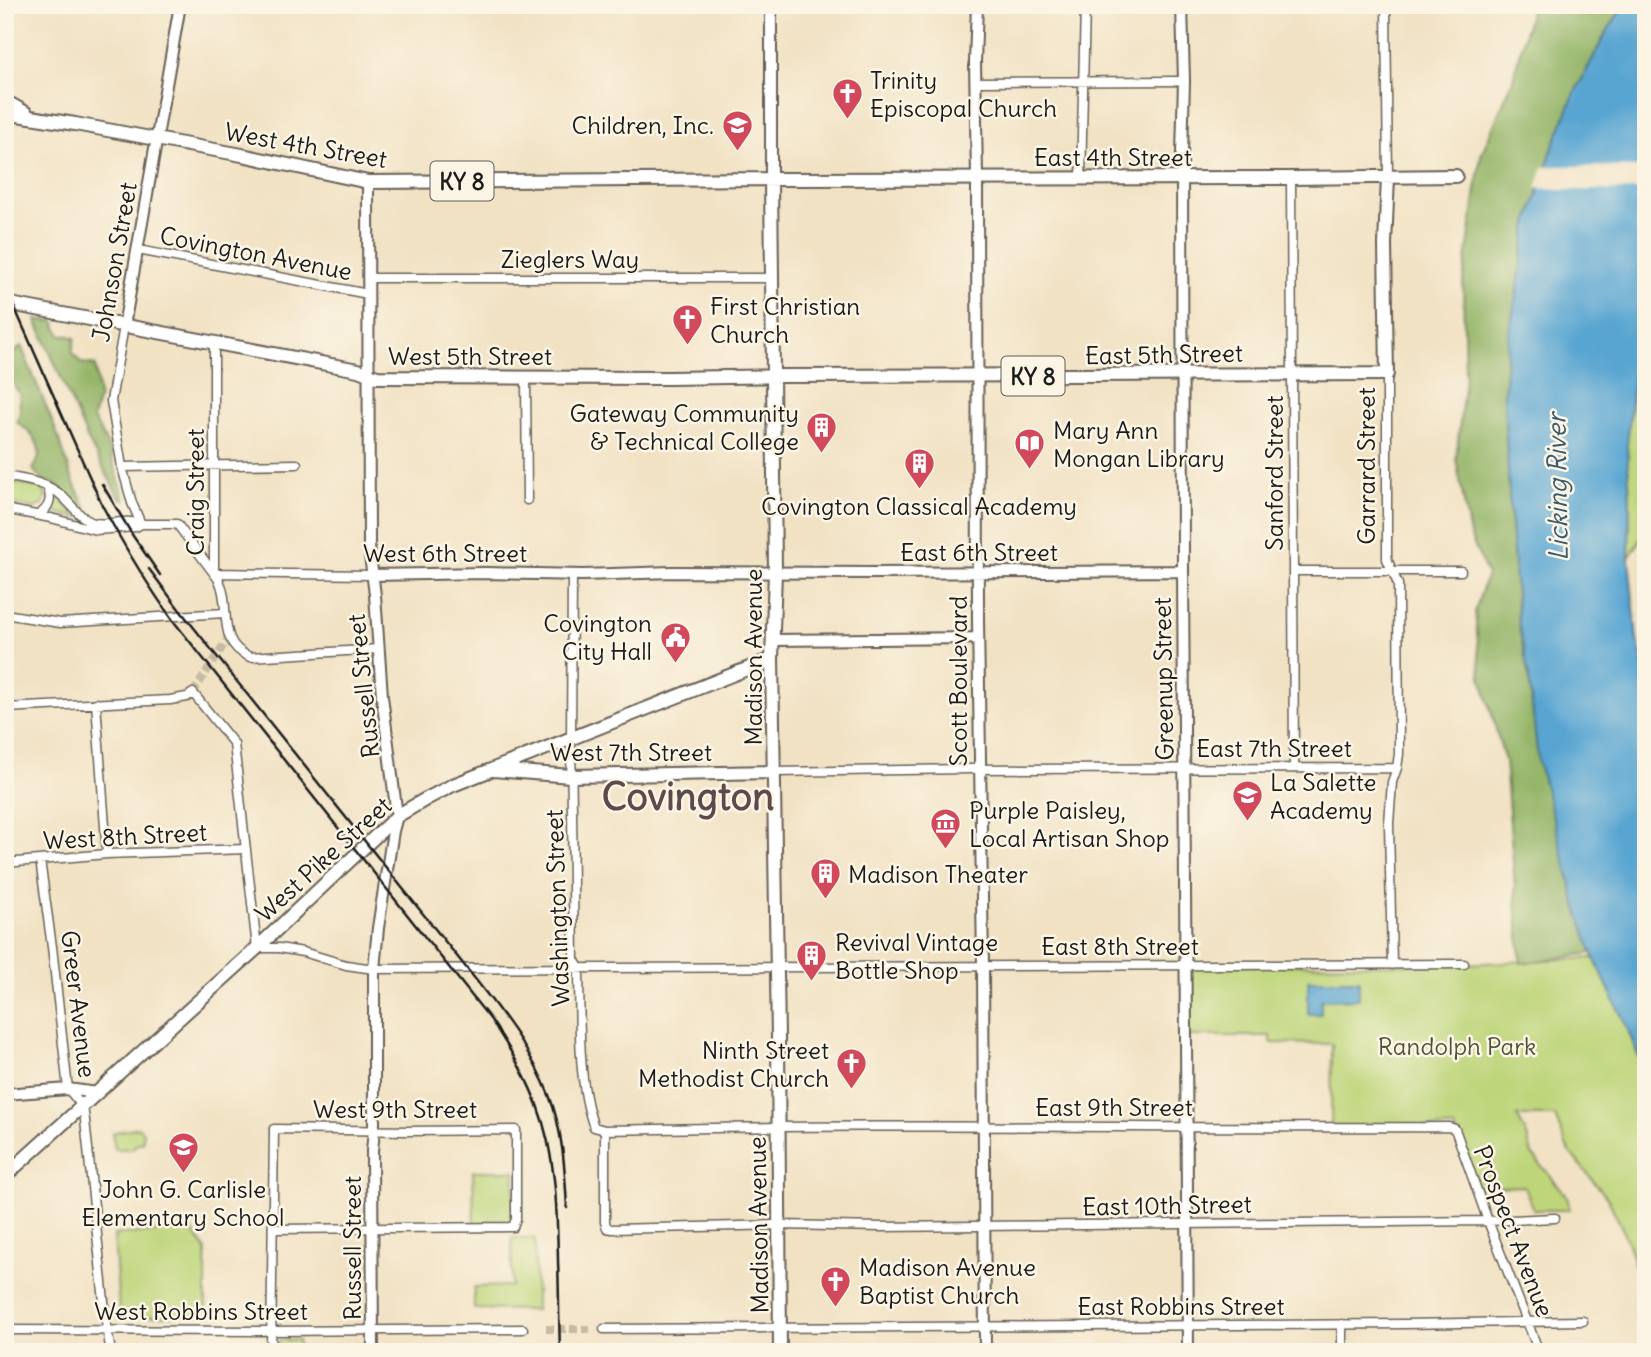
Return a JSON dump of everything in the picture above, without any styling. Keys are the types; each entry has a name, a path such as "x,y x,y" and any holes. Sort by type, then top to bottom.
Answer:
{"main road":[{"name":"Johnson Street","path":"124,326 180,5"},
{"name":"Madison Avenue","path":"771,5 775,572 772,660 780,1352"},
{"path":"975,82 977,5"},
{"name":"Greenup Street","path":"1182,5 1188,1352"},
{"name":"Scott Boulevard","path":"975,82 985,1352"},
{"path":"5,101 36,118"},
{"name":"West 4th Street","path":"5,113 284,163 368,182 771,179"},
{"name":"East 4th Street","path":"771,179 1456,176"},
{"name":"Garrard Street","path":"1387,374 1385,234 1388,178"},
{"name":"Russell Street","path":"368,182 369,548 376,595 382,696 397,816 378,928 374,970 373,1352"},
{"name":"West 5th Street","path":"5,303 358,370 377,377 774,376"},
{"name":"East 5th Street","path":"774,376 1387,374"},
{"name":"East 6th Street","path":"775,572 1183,571"},
{"name":"West 6th Street","path":"372,575 775,572"},
{"path":"774,640 978,638"},
{"name":"West Pike Street","path":"5,1176 257,948 397,816 434,795 489,770 772,660"},
{"name":"West 7th Street","path":"489,770 571,776 774,772"},
{"path":"5,1094 68,1089 97,1093"}],"street":[{"path":"1081,178 1085,5"},
{"name":"Garrard Street","path":"1386,5 1388,178"},
{"path":"975,82 1184,81"},
{"name":"Sanford Street","path":"1291,178 1294,767"},
{"name":"Covington Avenue","path":"138,250 368,294"},
{"name":"Zieglers Way","path":"368,278 772,278"},
{"name":"Johnson Street","path":"124,326 110,401 122,467 141,524"},
{"name":"Craig Street","path":"214,343 214,573 224,590 229,637 241,654 250,657 379,649"},
{"name":"Garrard Street","path":"1387,374 1387,559 1398,584 1399,754 1392,782 1389,823 1392,965"},
{"path":"526,378 527,500"},
{"path":"122,467 297,464"},
{"path":"5,476 38,482 62,496 81,516 96,523 133,521 141,524 177,524 214,573"},
{"path":"38,514 45,510 49,503 47,487"},
{"path":"5,509 38,514 96,530 136,527 141,524"},
{"path":"1294,571 1461,570"},
{"name":"West 6th Street","path":"214,573 372,575"},
{"name":"Washington Street","path":"572,575 574,959 579,968 581,1051 586,1099 594,1127 605,1130"},
{"path":"5,614 60,623 225,613"},
{"path":"5,708 170,700 193,692 234,744 257,948 303,951 346,965 374,970 776,967"},
{"path":"96,703 107,855"},
{"name":"East 7th Street","path":"774,772 1397,768"},
{"name":"West 8th Street","path":"5,863 246,849"},
{"name":"Greer Avenue","path":"40,860 68,1089 83,1107"},
{"name":"East 8th Street","path":"776,967 1464,964"},
{"path":"83,1107 111,1352"},
{"name":"East 9th Street","path":"778,1128 1449,1127"},
{"name":"Prospect Avenue","path":"1449,1127 1455,1129 1539,1352"},
{"path":"605,1130 778,1128"},
{"name":"West 9th Street","path":"274,1229 274,1129 516,1130 516,1219 513,1227 373,1229"},
{"name":"East 10th Street","path":"605,1130 607,1228 1488,1221 1555,1218"},
{"path":"271,1352 274,1229 373,1229"},
{"name":"East Robbins Street","path":"780,1327 1583,1321"},
{"path":"1342,1324 1342,1352"},
{"path":"604,1329 780,1327"},
{"name":"West Robbins Street","path":"5,1330 523,1329"}],"green space":[{"path":"1532,5 1624,5 1574,95 1553,147 1527,227 1508,340 1504,399 1518,621 1592,953 1521,963 1505,761 1481,676 1475,611 1487,574 1470,535 1456,459 1465,377 1463,282 1481,155 1513,80"},
{"path":"1646,274 1646,531 1629,558 1627,445"},
{"path":"36,320 54,321 61,336 75,338 72,352 81,363 95,365 99,397 93,418 107,444 125,500 119,497 88,440"},
{"path":"21,346 57,433 73,481 89,514 81,513 54,484 41,480 33,469 39,449 33,437 17,422 20,411 19,393 10,374 11,356"},
{"path":"5,481 41,488 46,495 43,505 34,508 5,503"},
{"path":"54,493 77,517 78,518 51,511"},
{"name":"Randolph Park","path":"1594,958 1646,1075 1646,1296 1623,1230 1608,1199 1568,1150 1555,1116 1517,1116 1526,1133 1532,1154 1567,1197 1570,1210 1534,1210 1524,1186 1476,1188 1455,1128 1331,1128 1332,1044 1272,1043 1270,1036 1187,1036 1186,965 1464,964"},
{"path":"138,1127 143,1132 143,1142 132,1149 115,1149 112,1133"},
{"path":"473,1171 515,1171 513,1227 474,1228"},
{"path":"191,1229 206,1250 206,1309 201,1315 124,1317 119,1312 114,1235"},
{"path":"512,1238 535,1238 536,1310 474,1309 474,1287 512,1286"},
{"path":"278,1340 298,1340 299,1352 278,1352"}],"water":[{"name":"Licking River","path":"1624,5 1646,5 1646,274 1627,445 1629,559 1637,639 1646,674 1646,1075 1594,958 1577,908 1538,761 1529,677 1518,621 1504,399 1508,340 1527,227 1553,147 1574,94"},
{"path":"1308,980 1359,980 1359,999 1321,1000 1321,1014 1308,1014"}],"pier":[{"path":"1543,167 1646,167 1646,190 1536,188"}],"tunnel":[{"path":"193,693 229,637"},
{"path":"546,1329 590,1329"}],"railway":[{"path":"5,286 102,505 155,594 175,623 491,1020 522,1072 533,1094 552,1162 557,1220 560,1352"},
{"path":"102,484 160,575"},
{"path":"149,569 517,1035 542,1079 554,1109 562,1151 567,1208"}],"place":[{"name":"Trinity Episcopal Church","path":"847,121"},
{"name":"Children, Inc.","path":"737,152"},
{"name":"First Christian Church","path":"687,347"},
{"name":"Gateway Community & Technical College","path":"822,454"},
{"name":"Mary Ann Mongan Library","path":"1030,471"},
{"name":"Covington Classical Academy","path":"919,491"},
{"name":"Covington City Hall","path":"675,664"},
{"name":"La Salette Academy","path":"1247,823"},
{"name":"Purple Paisley, Local Artisan Shop","path":"946,851"},
{"name":"Madison Theater","path":"825,901"},
{"name":"Revival Vintage Bottle Shop","path":"812,983"},
{"name":"Ninth Street Methodist Church","path":"852,1091"},
{"name":"John G. Carlisle Elementary School","path":"183,1174"},
{"name":"Madison Avenue Baptist Church","path":"836,1308"}],"district":[{"name":"Covington","path":"688,796"}]}
